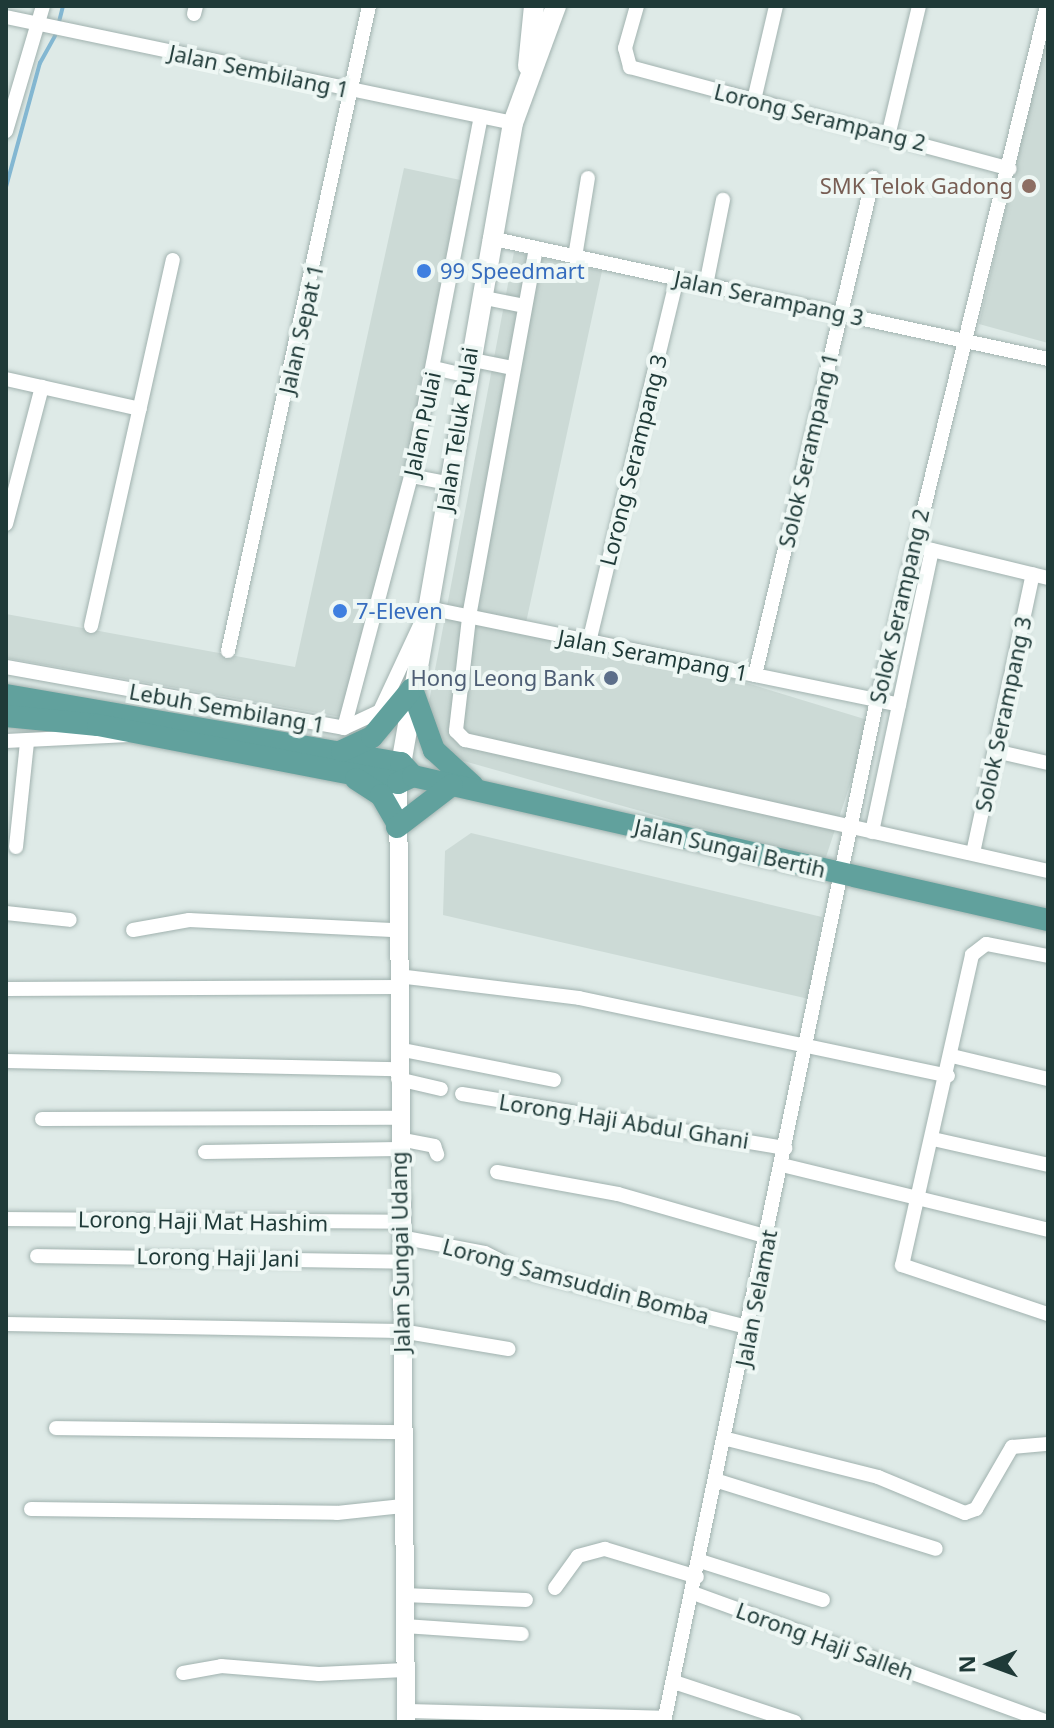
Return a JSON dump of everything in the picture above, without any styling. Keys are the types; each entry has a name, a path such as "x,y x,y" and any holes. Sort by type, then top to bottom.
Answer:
{"main road":[{"name":"Jalan Teluk Pulai","path":"527,78 534,6"},
{"name":"Jalan Teluk Pulai","path":"404,774 412,689 490,238 513,123 556,6"},
{"path":"412,689 372,737 341,761 381,795 397,825 452,785"},
{"path":"412,689 434,750 482,792"},
{"name":"Jalan Sungai Bertih","path":"6,695 404,774 1048,920"},
{"name":"Jalan Sungai Bertih","path":"6,716 341,761"}],"street":[{"path":"6,131 43,6"},
{"name":"Jalan Sepat 1","path":"228,651 356,91 369,6"},
{"name":"Lorong Serampang 2","path":"637,6 625,48 630,67 889,132 1010,169"},
{"path":"754,100 776,6"},
{"path":"889,132 919,6"},
{"name":"Solok Serampang 2","path":"840,873 912,545 1010,169 1045,28 1047,6"},
{"name":"Jalan Sembilang 1","path":"6,17 513,123"},
{"name":"Jalan Pulai","path":"344,728 411,476 481,117"},
{"path":"575,257 588,178"},
{"name":"Solok Serampang 1","path":"755,675 873,178"},
{"path":"706,285 723,200"},
{"name":"Jalan Serampang 3","path":"490,238 1048,359"},
{"name":"Jalan Teluk Pulai","path":"536,248 453,717 465,740 850,827"},
{"path":"91,626 173,260"},
{"name":"Lorong Serampang 3","path":"589,642 677,278"},
{"path":"480,297 525,306"},
{"path":"434,368 513,368"},
{"path":"6,379 140,409"},
{"path":"6,524 42,387"},
{"path":"411,476 448,483"},
{"path":"912,545 1048,578"},
{"path":"872,832 932,550"},
{"name":"Solok Serampang 3","path":"973,853 1033,574"},
{"name":"Jalan Serampang 1","path":"428,608 899,705"},
{"name":"Lebuh Sembilang 1","path":"6,667 344,728 380,711 428,608"},
{"path":"6,741 140,733"},
{"path":"16,847 27,742"},
{"path":"995,751 1048,763"},
{"name":"Jalan Sungai Udang","path":"404,774 397,825 397,930 406,1716"},
{"path":"850,827 1048,871"},
{"name":"Jalan Selamat","path":"664,1720 751,1328 840,873"},
{"path":"6,913 70,920"},
{"path":"133,930 189,920 397,930"},
{"path":"1048,956 977,948 902,1265 1048,1314"},
{"path":"6,989 398,982 579,998 948,1076"},
{"path":"398,1049 554,1080"},
{"path":"952,1056 1048,1079"},
{"path":"6,1061 398,1074 441,1089"},
{"name":"Lorong Haji Abdul Ghani","path":"462,1094 786,1148"},
{"path":"42,1119 399,1118"},
{"path":"933,1139 1048,1165"},
{"path":"205,1152 399,1144 434,1146 437,1154"},
{"path":"782,1165 918,1202 1048,1230"},
{"path":"497,1172 618,1194 768,1237"},
{"name":"Lorong Haji Mat Hashim","path":"6,1219 400,1230"},
{"name":"Lorong Samsuddin Bomba","path":"400,1230 485,1253 516,1269 751,1328"},
{"name":"Lorong Haji Jani","path":"37,1256 400,1262"},
{"path":"6,1324 401,1331 509,1349"},
{"path":"56,1428 402,1432"},
{"path":"727,1439 878,1477 965,1513 976,1509 1012,1447 1048,1444"},
{"path":"718,1481 936,1549"},
{"path":"31,1509 337,1513 403,1506"},
{"path":"555,1588 578,1556 605,1549 697,1577"},
{"path":"700,1561 823,1600"},
{"name":"Lorong Haji Salleh","path":"693,1593 1047,1722"},
{"path":"404,1595 526,1600"},
{"path":"404,1626 522,1634"},
{"path":"183,1673 221,1666 319,1674 405,1670"},
{"path":"674,1682 795,1722"},
{"path":"406,1716 512,1713 615,1715 664,1720"}],"shaded area":[{"name":"SMK Telok Gadong","path":"1043,47 1048,49 1048,343 979,324"},
{"path":"404,168 465,181 405,479 341,717 6,658 6,614 295,667"},
{"path":"514,252 602,271 524,632 704,670 871,721 824,863 446,756 428,707"},
{"path":"471,833 822,917 809,999 443,915 445,851"}],"waterway":[{"path":"59,22 63,6"},
{"path":"6,187 40,63 55,36"}],"place":[{"name":"SMK Telok Gadong","path":"1029,186"},
{"name":"99 Speedmart","path":"424,271"},
{"name":"7-Eleven","path":"340,611"},
{"name":"Hong Leong Bank","path":"611,678"}]}
